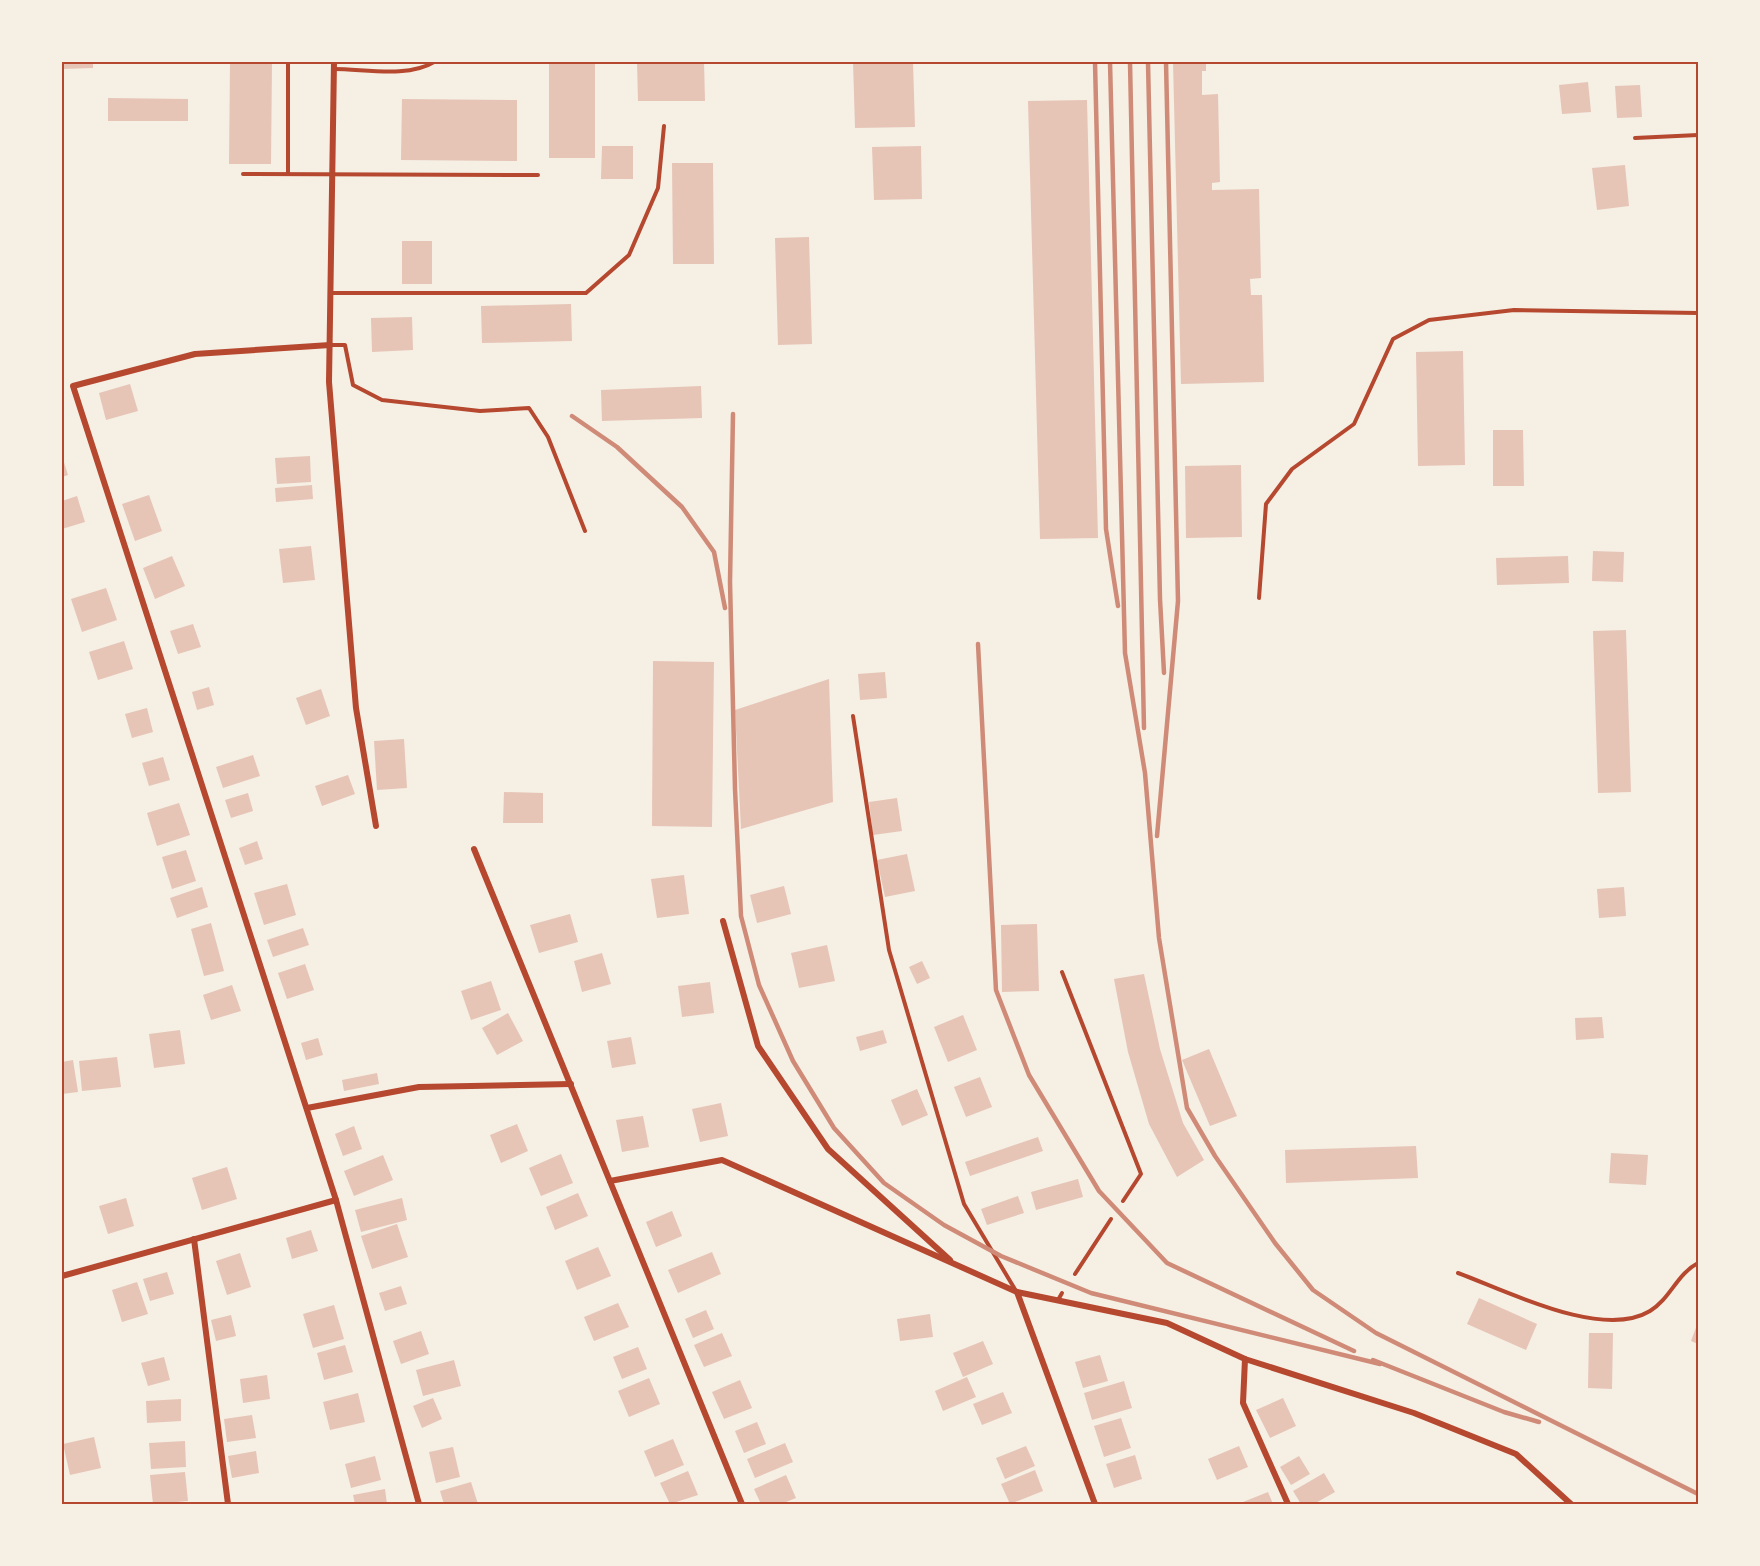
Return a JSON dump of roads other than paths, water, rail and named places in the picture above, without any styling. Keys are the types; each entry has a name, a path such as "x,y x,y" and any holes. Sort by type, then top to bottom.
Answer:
{"street":[{"path":"334,65 329,382 356,708 376,826"},
{"path":"330,345 195,354 73,386 336,1200 418,1504"},
{"path":"474,849 742,1504"},
{"path":"723,921 758,1046 764,1055 828,1149 954,1264"},
{"path":"307,1108 419,1087 571,1084"},
{"path":"610,1181 722,1160 1017,1292 1167,1323 1245,1359 1414,1413 1516,1454 1571,1504"},
{"path":"62,1276 336,1200"},
{"path":"194,1239 228,1504"},
{"path":"1017,1292 1095,1504"},
{"path":"1245,1359 1243,1403 1288,1504"}],"lane":[{"path":"288,62 288,174"},
{"path":"334,65 401,70 423,68 434,62"},
{"path":"331,292 586,293 629,255 658,188 663,126"},
{"path":"1635,138 1698,135"},
{"path":"243,174 538,175"},
{"path":"1259,598 1266,504 1292,469 1354,424 1393,339 1429,320 1515,310 1698,313"},
{"path":"330,345 345,345 353,385 382,400 480,411 529,408 548,436 585,531"},
{"path":"853,716 889,950 964,1204 1017,1292"},
{"path":"1062,972 1141,1174 1123,1201"},
{"path":"1075,1274 1111,1219"},
{"path":"1458,1273 1561,1311 1597,1319 1622,1321 1652,1310 1688,1269 1698,1263"},
{"path":"1057,1300 1062,1293"}],"railway":[{"path":"1095,62 1106,529 1118,606"},
{"path":"1110,62 1125,653 1145,773 1159,938 1187,1108 1215,1156 1275,1243 1313,1290 1376,1333 1698,1494"},
{"path":"1130,62 1144,728"},
{"path":"1148,62 1160,599 1164,673"},
{"path":"1157,836 1178,601 1166,62"},
{"path":"733,414 730,582 735,789 741,916 759,985 793,1061 834,1128 884,1183 944,1225 1001,1256 1091,1293 1380,1364"},
{"path":"572,416 617,447 682,507 714,552 725,608"},
{"path":"978,644 996,990 1029,1075 1099,1191 1167,1263 1354,1351"},
{"path":"1373,1360 1504,1412 1539,1422"}]}
